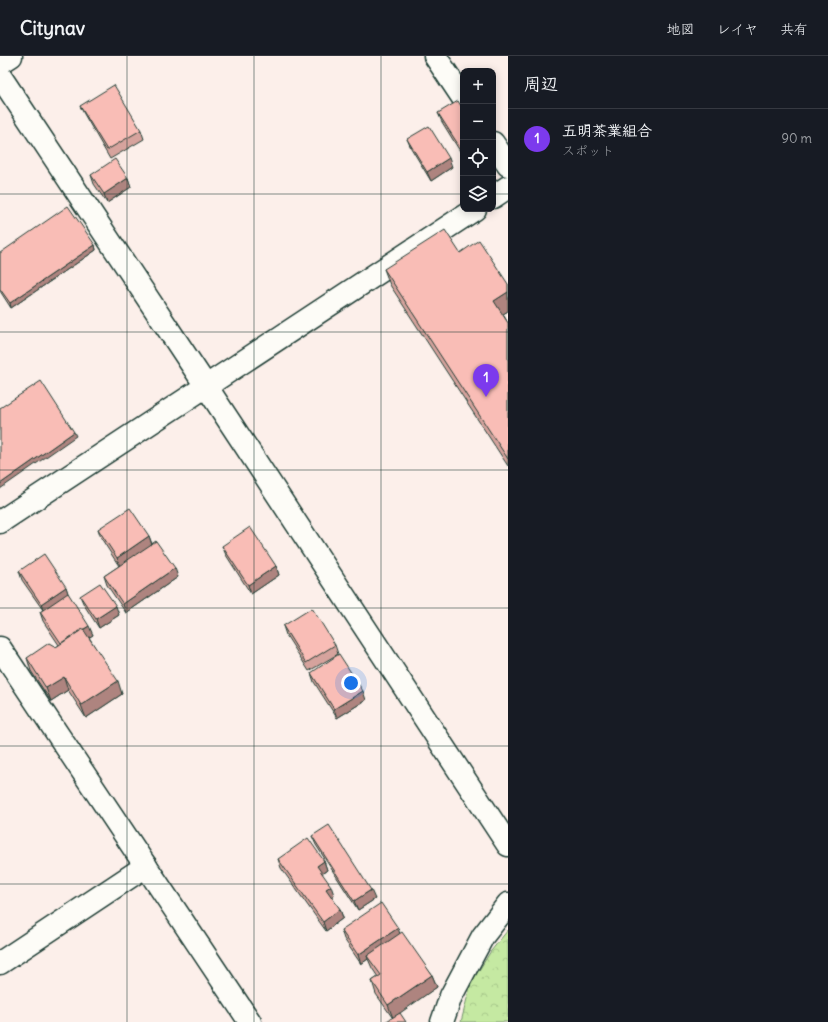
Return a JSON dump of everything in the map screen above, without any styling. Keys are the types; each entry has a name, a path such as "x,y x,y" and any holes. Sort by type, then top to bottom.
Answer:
{"street":[{"path":"0,63 11,56"},
{"path":"435,56 460,94"},
{"path":"0,76 508,845"},
{"path":"496,147 508,165"},
{"path":"496,195 508,187"},
{"path":"0,522 470,212"},
{"path":"0,648 250,1022"},
{"path":"0,963 146,866"},
{"path":"442,1022 451,996 483,936 508,904"}],"green space":[{"path":"508,930 508,1022 461,1022 471,983 491,951"}],"building":[{"path":"114,85 141,130 107,150 80,106"},
{"path":"458,101 460,104 460,147 438,113"},
{"path":"429,126 449,158 427,172 407,139"},
{"path":"115,159 128,178 104,194 91,175"},
{"path":"68,206 95,245 10,303 0,289 0,253"},
{"path":"445,230 460,253 479,240 508,284 508,292 494,301 508,323 508,459 384,269"},
{"path":"41,381 74,432 0,484 0,408"},
{"path":"130,508 149,536 117,558 98,529"},
{"path":"250,527 276,566 248,585 222,546"},
{"path":"156,541 175,568 123,604 104,576"},
{"path":"44,554 66,587 41,604 19,571"},
{"path":"100,583 116,606 96,619 80,596"},
{"path":"68,593 89,626 61,643 40,612"},
{"path":"312,608 335,645 306,663 283,626"},
{"path":"83,629 118,681 81,705 64,677 46,688 27,658 49,643 56,647"},
{"path":"339,654 363,691 334,709 311,673"},
{"path":"329,825 371,890 354,901 312,836"},
{"path":"308,838 324,861 317,866 331,886 326,889 340,909 323,922 278,859"},
{"path":"381,903 398,928 358,955 341,930"},
{"path":"402,932 432,975 388,1005 372,981 381,975 367,956"},
{"path":"400,1013 406,1022 385,1022"}],"place":[{"name":"五明茶業組合","path":"486,397"}]}
